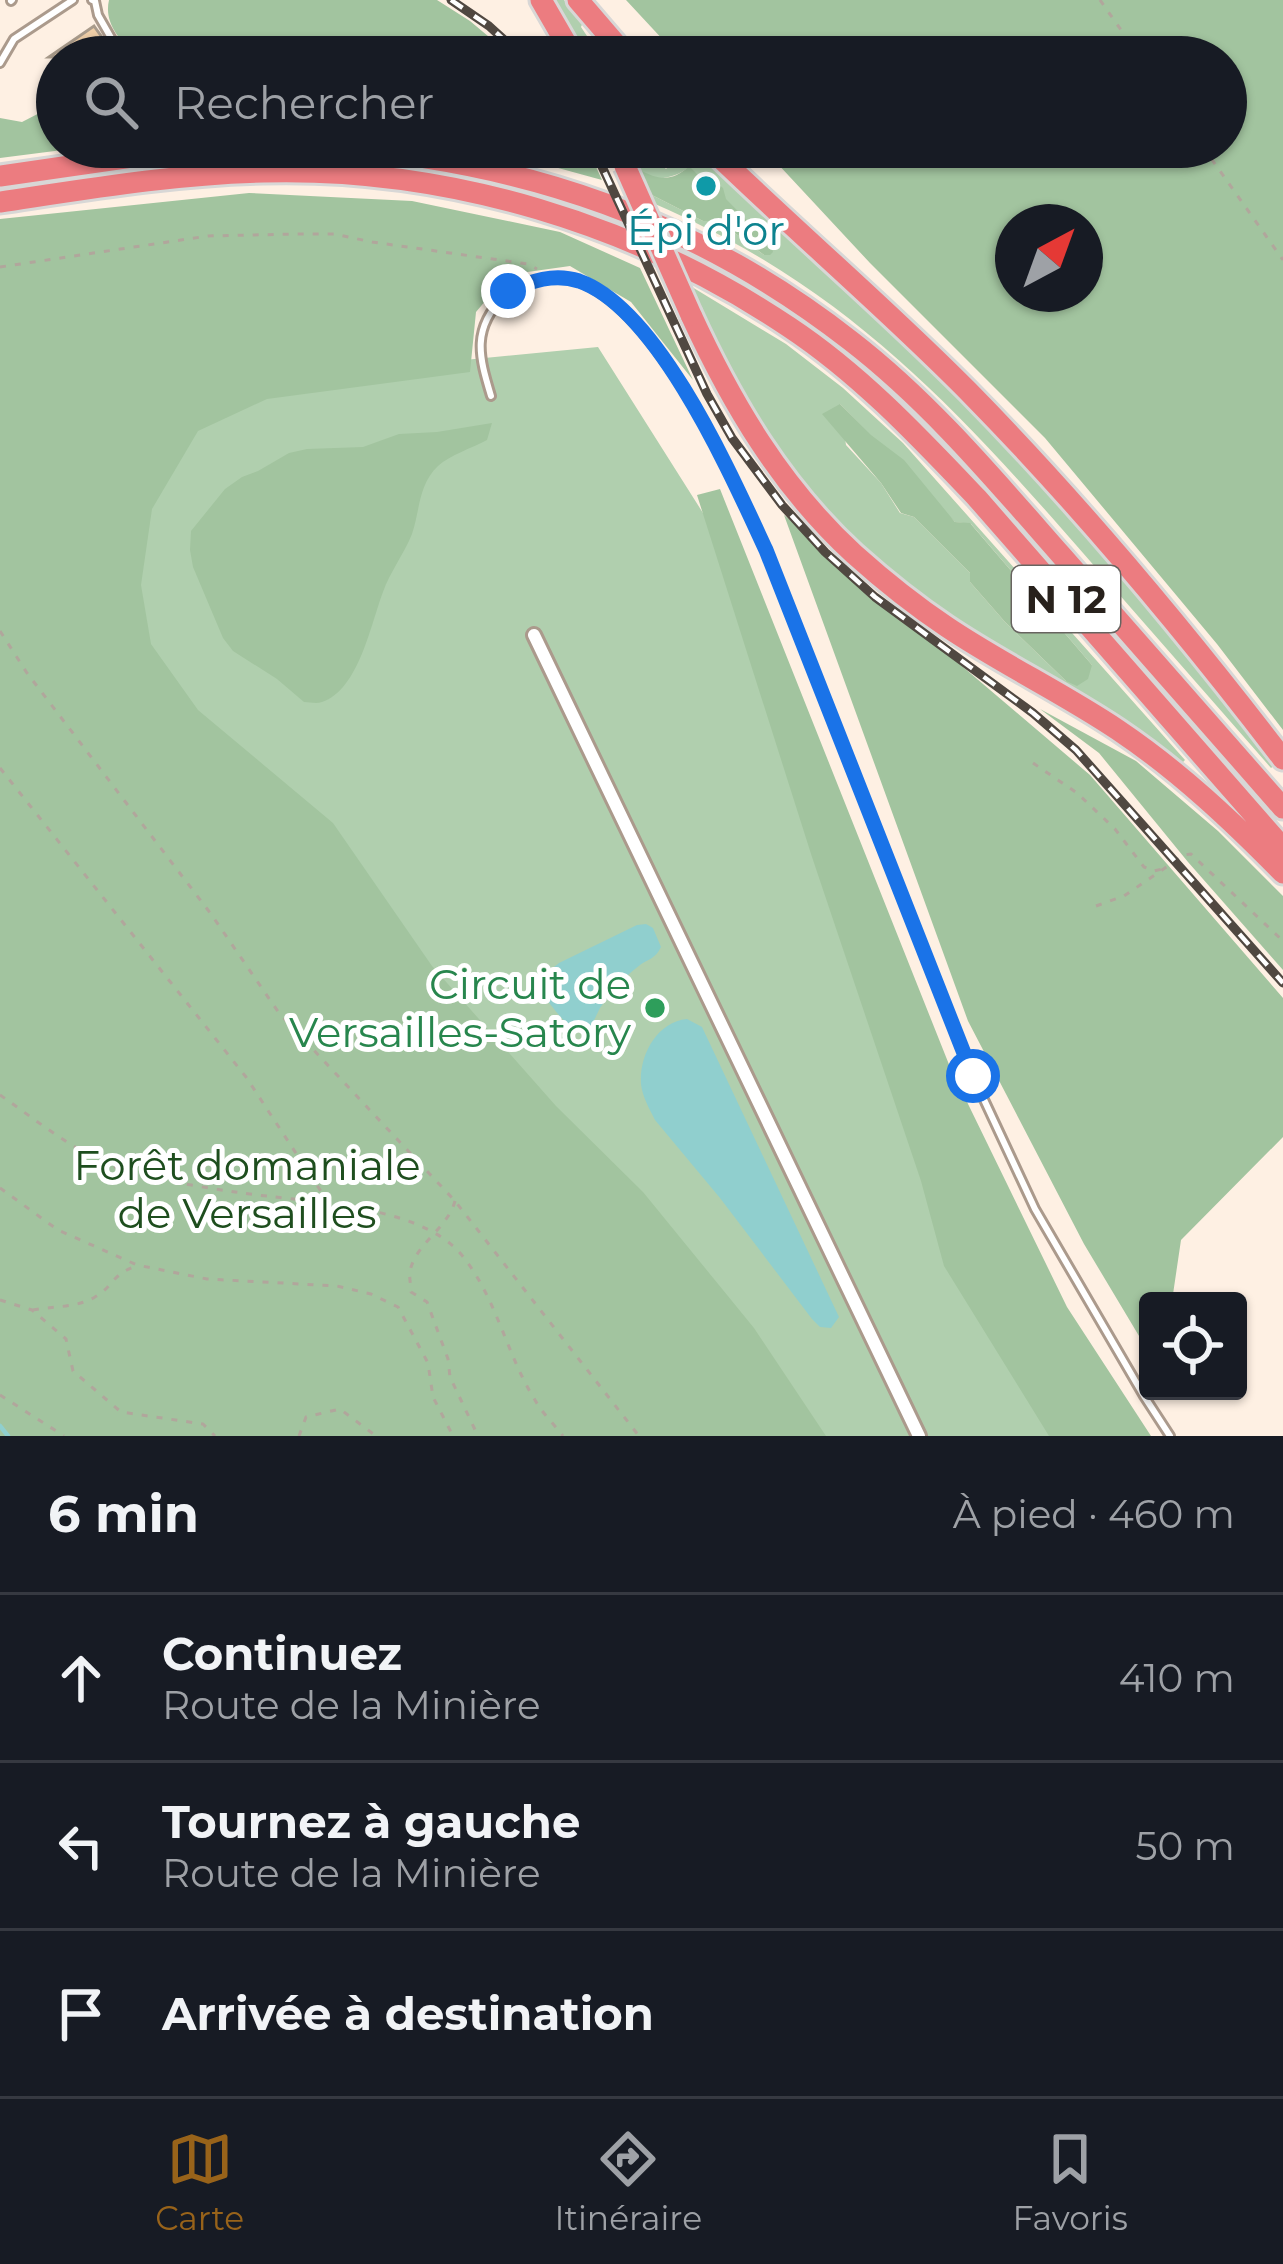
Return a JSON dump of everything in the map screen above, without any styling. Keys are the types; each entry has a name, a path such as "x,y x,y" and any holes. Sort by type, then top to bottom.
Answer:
{"highway":[{"path":"541,0 562,36"},
{"path":"578,0 609,36"},
{"path":"0,176 59,168"},
{"name":"N 12","path":"491,168 605,203 713,250 854,342 950,430 1283,808"},
{"path":"626,168 727,388 759,443 803,501 854,553 949,628 1153,755 1283,873"},
{"path":"731,168 966,389 1050,478 1129,566 1283,759"},
{"name":"N 12","path":"0,202 141,182 264,172 422,182 539,209 701,274 821,351 929,447 1283,848"}],"street":[{"path":"534,635 919,1436"}],"lane":[{"path":"0,63 14,39 74,0"},
{"path":"92,0 110,36"},
{"path":"491,396 479,355 487,323 508,291 548,277 579,281 608,297 638,326 685,392 766,550 973,1076 1035,1209 1170,1436"}],"path":[{"path":"1100,0 1125,36"},
{"path":"1219,168 1283,260"},
{"path":"0,267 208,236 334,234 528,263 548,277"},
{"path":"0,631 280,1012 455,1201 639,1436"},
{"path":"1033,763 1077,793 1144,867 1164,869"},
{"path":"0,768 246,1077 329,1203"},
{"path":"1096,906 1124,896 1184,854 1191,854 1283,941"},
{"path":"0,1095 98,1161 133,1173 329,1203 398,1217 433,1233 459,1251 484,1291 535,1400 563,1436"},
{"path":"0,1189 58,1230 137,1265 207,1279 337,1286 398,1306 428,1363 433,1397 453,1436"},
{"path":"455,1201 451,1216 433,1233 410,1269 411,1292 427,1302 450,1377 478,1436"},
{"path":"32,1310 92,1299 122,1271 137,1265"},
{"path":"0,1300 32,1310 66,1339 73,1371 121,1412 203,1424 215,1436"},
{"path":"0,1395 64,1436"},
{"path":"299,1436 306,1417 340,1409 376,1436"}],"green space":[{"path":"109,0 437,0 488,36 118,36"},
{"path":"551,0 564,0 583,22 587,36 572,36"},
{"path":"626,0 1283,0 1283,730 1045,438 782,168 1247,168 1247,36 659,36"},
{"path":"36,115 36,153 0,158 0,118 22,122"},
{"path":"558,168 597,168 602,180"},
{"path":"637,168 687,168 669,177 654,178"},
{"path":"690,168 715,168 944,379 1103,550 1276,764 1271,768 993,452 894,356 784,273 655,204 650,194 703,221 719,221 764,255 771,245"},
{"path":"691,168 723,188 726,199 773,252 764,255 719,221 703,221 650,194 640,170 665,178"},
{"name":"Forêt domaniale de Versailles","path":"249,193 412,201 560,232 640,268 693,380 631,302 570,266 507,275 476,312 470,372 267,399 198,431 152,509 141,585 151,644 198,710 333,823 432,966 556,1106 643,1192 754,1328 826,1436 0,1436 0,219"},
{"path":"692,287 786,344 843,388 903,443 1185,760 1182,763 1095,701 952,620 838,527 776,453 714,345","holes":["840,404 955,522 971,524 1092,665 1066,681 1005,622 970,582 970,573 914,517 900,513 881,483 846,445"]},
{"name":"Circuit de Versailles-Satory","path":"598,347 746,581 1082,1436 755,1436 156,672 16,404"},
{"path":"840,404 904,460 955,522 970,523 1092,665 1088,679 1077,686 1066,681 1005,622 970,582 970,573 914,517 901,513 822,414"},
{"path":"492,423 487,440 431,473 412,534 386,585 362,654 335,695 320,703 304,702 233,651 223,638 190,550 191,531 225,489 289,453 363,447 399,434"},
{"path":"720,489 950,1067 1067,1307 1151,1436 1049,1436 944,1266 921,1181 697,495"},
{"path":"784,515 1090,775 1283,998 1283,1137 1181,1240 1173,1292 1139,1292 1139,1336 1084,1244 968,1021"},
{"path":"1040,709 1136,761 1218,831 1283,896 1283,970 1099,753"}],"water":[{"path":"646,924 653,928 659,951 618,985 589,1028 572,1028 542,993 544,975 559,963"},
{"path":"687,1019 702,1027 839,1317 831,1328 820,1327 812,1319 655,1120 641,1084 647,1051 667,1026"}],"building":[{"path":"94,26 101,36 79,36"}],"waterway":[{"path":"0,1426 8,1436"}],"railway":[{"path":"451,0 500,36"},
{"path":"603,168 707,394 732,438 782,505 875,597 1076,750 1283,983"}],"place":[{"name":"Épi d'or","path":"706,186"},
{"name":"Circuit de Versailles-Satory","path":"655,1008"}],"route":[{"path":"508,291 548,277 579,281 608,297 638,326 685,392 766,550 973,1076"}]}
